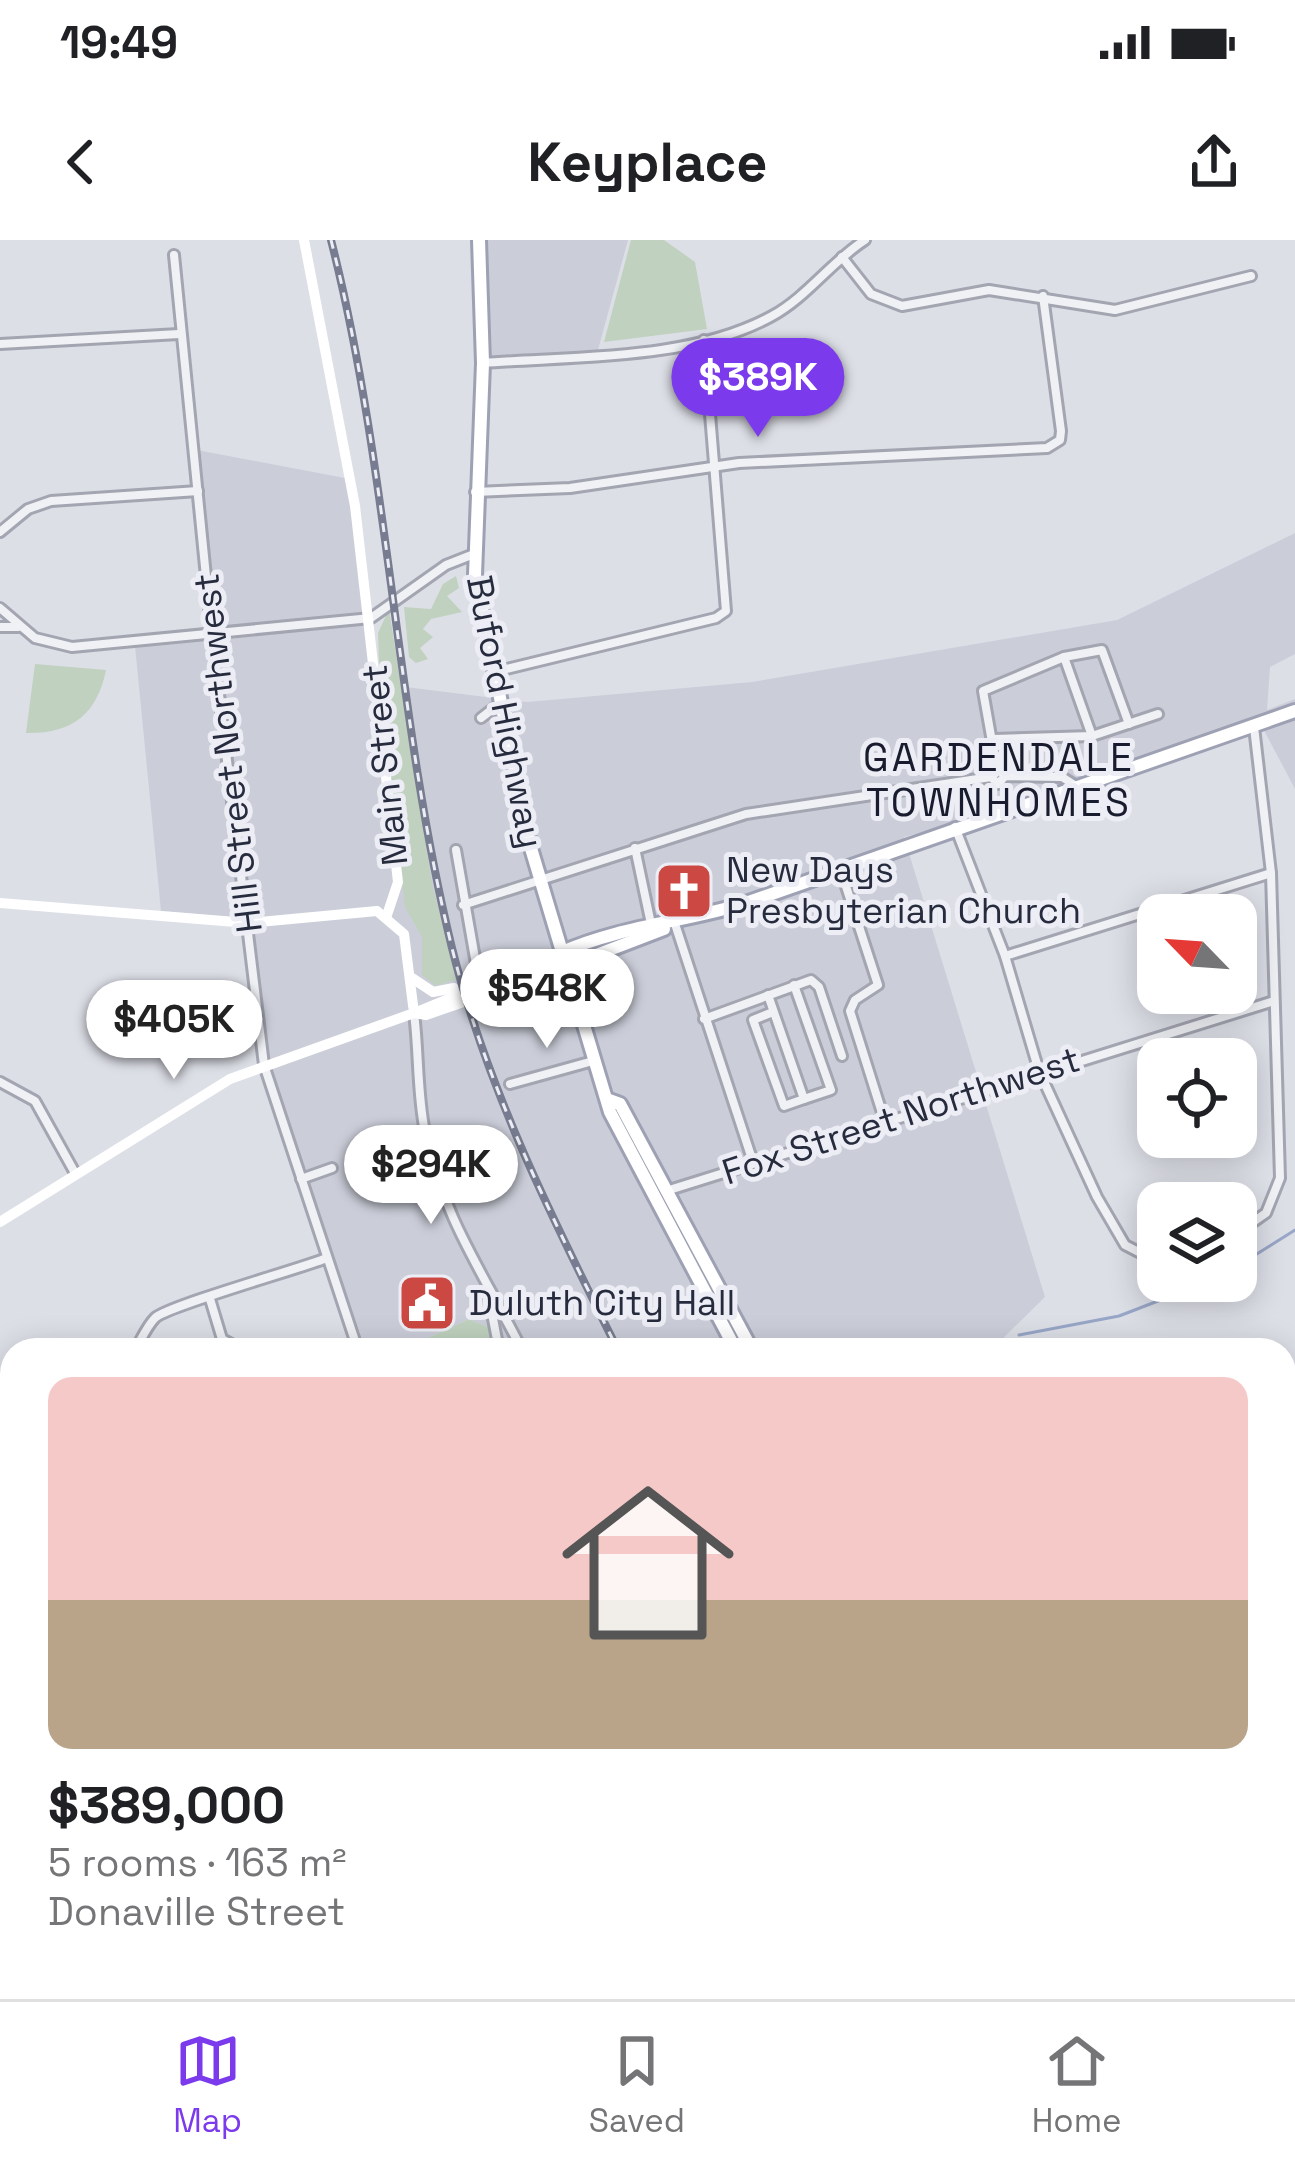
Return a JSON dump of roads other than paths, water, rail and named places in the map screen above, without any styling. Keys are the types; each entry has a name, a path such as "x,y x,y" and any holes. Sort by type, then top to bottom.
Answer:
{"main road":[{"name":"Buford Highway","path":"479,240 483,363 474,554 492,672 538,877 623,1137 722,1324 734,1338"},
{"path":"565,967 955,826 1295,711"},
{"path":"560,952 651,926 673,925"},
{"name":"Buford Highway","path":"609,1100 620,1104 738,1338"},
{"path":"623,1137 635,1145 651,1180 666,1191"},
{"path":"650,1193 659,1195 681,1233 693,1243"}],"street":[{"name":"Main Street","path":"304,240 344,436 371,618 398,882 387,915 404,934 426,1136 454,1226 489,1297"},
{"path":"483,363 704,340 761,321 865,240"},
{"path":"0,344 178,334 174,255"},
{"path":"842,257 871,295 888,304 934,301 975,290 1043,296 1115,310 1251,276"},
{"path":"476,492 570,488 714,467 1047,448 1060,440 1043,296"},
{"name":"Hill Street Northwest","path":"178,334 264,1065 354,1338"},
{"path":"492,672 716,618 726,611 704,340"},
{"path":"0,532 28,509 51,501 198,491"},
{"path":"0,608 35,638 72,647 212,637 371,618 446,565 474,554"},
{"path":"0,627 20,628"},
{"path":"998,774 984,698 987,686 1064,657 1102,650 1129,724"},
{"path":"1064,657 1092,736"},
{"path":"481,718 499,704"},
{"path":"994,739 1092,736 1158,714"},
{"path":"1254,728 1271,873 1280,1178 1266,1213 1257,1219"},
{"path":"463,905 538,877 774,808 998,774 1062,777 1077,787"},
{"path":"955,826 1005,956 1039,1071 1112,1228 1125,1245 1137,1251"},
{"path":"635,848 651,926"},
{"path":"455,850 479,981"},
{"path":"840,868 878,985 855,1000 850,1011 884,1119"},
{"path":"1005,956 1271,873"},
{"path":"0,903 248,923 359,910 387,915"},
{"path":"673,925 753,1162"},
{"path":"0,1222 187,1102 264,1065 414,1013 479,981 560,952"},
{"path":"414,1013 426,1015 565,967"},
{"path":"411,977 433,992 463,988"},
{"path":"704,1019 794,985 816,982 841,1052 818,1054"},
{"path":"773,1012 753,1020 784,1106 831,1090 794,985"},
{"path":"767,995 804,1099"},
{"name":"Fox Street Northwest","path":"666,1191 884,1119 1274,1001"},
{"path":"510,1084 595,1060"},
{"path":"0,1082 35,1101 75,1172"},
{"path":"301,1179 332,1168"},
{"path":"142,1338 154,1318 170,1307 210,1299 327,1258"},
{"path":"489,1297 497,1338"},
{"path":"489,1297 515,1338"},
{"path":"210,1299 222,1338"}],"waterway":[{"path":"1257,1254 1295,1230"},
{"path":"1019,1335 1119,1316 1155,1302"}],"railway":[{"path":"331,240 367,416 417,772 452,948 503,1103 612,1338"}],"place":[{"name":"New Days Presbyterian Church","path":"684,891"},
{"name":"Duluth City Hall","path":"427,1303"}],"district":[{"name":"GARDENDALE TOWNHOMES","path":"999,780"}]}
